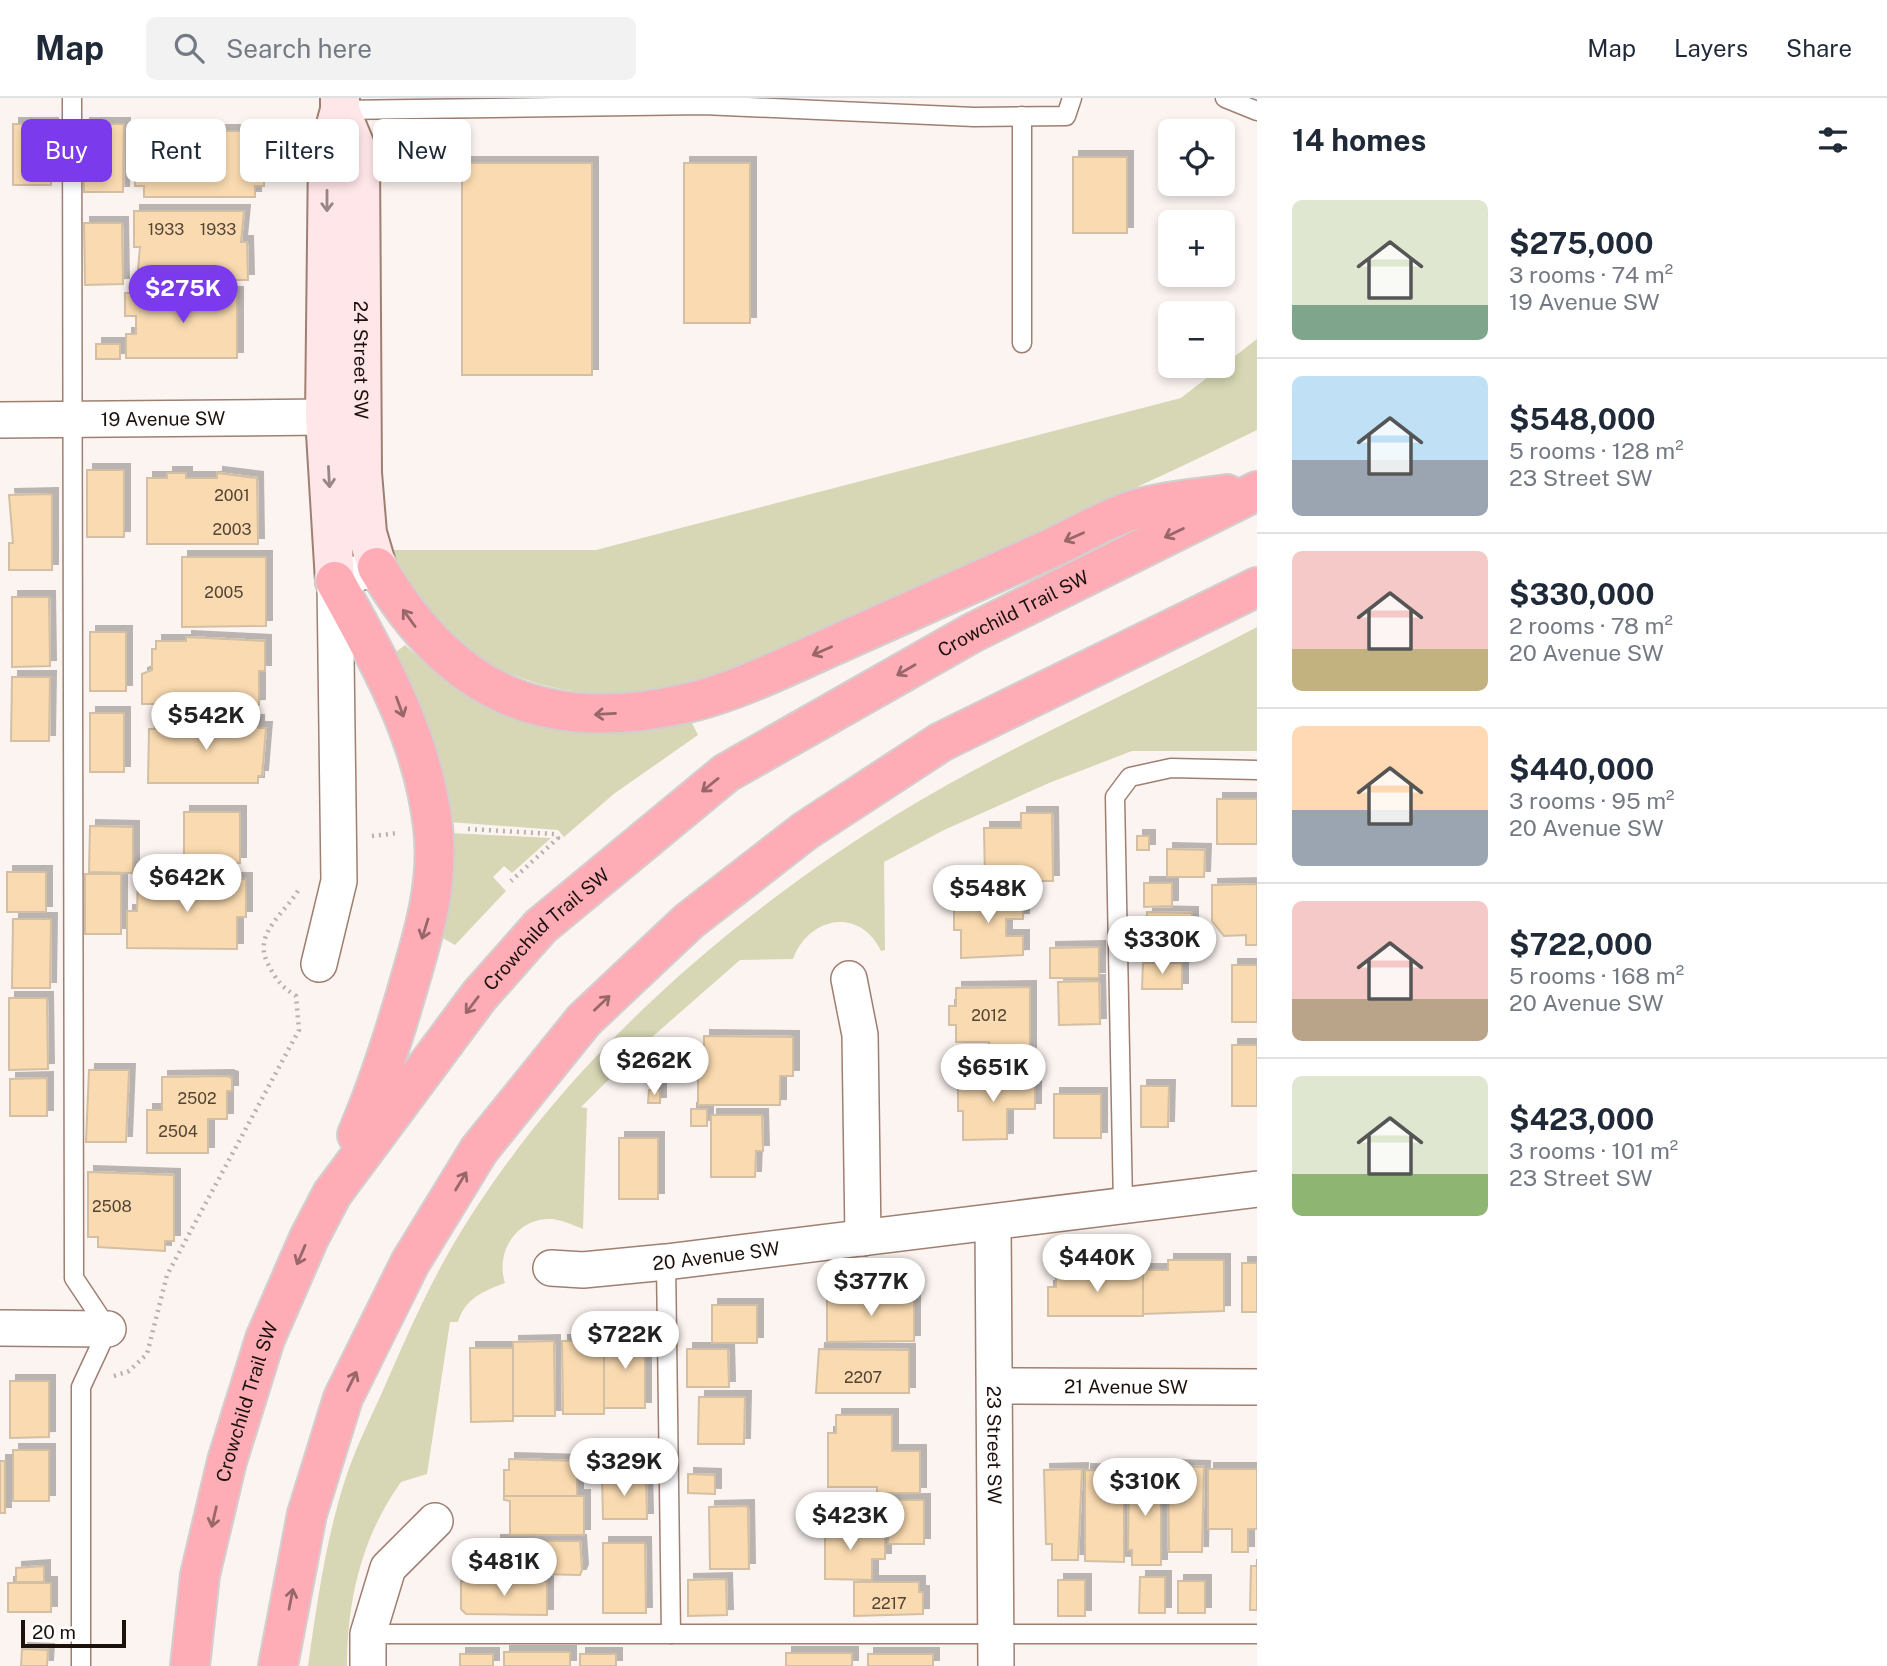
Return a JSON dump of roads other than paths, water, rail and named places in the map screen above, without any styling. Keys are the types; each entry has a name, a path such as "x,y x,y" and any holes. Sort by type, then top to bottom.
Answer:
{"highway":[{"path":"377,567 416,628 446,658 475,680 506,695 548,709 596,715 641,712 690,703 783,668 1142,507 1257,491"},
{"name":"Crowchild Trail SW","path":"190,1666 200,1574 227,1461 265,1339 309,1238 332,1194 479,996 541,926 726,773 972,633 1257,491"},
{"path":"332,1194 380,1080 430,914 434,869 433,829 428,792 411,736 391,682 335,582"},
{"path":"278,1666 307,1514 344,1398 411,1264 479,1150 584,1020 690,921 805,831 941,742 1257,587"}],"street":[{"name":"24 Street SW","path":"319,964 339,881 335,582 325,416 328,154 340,104"},
{"name":"24 Street SW","path":"340,104 360,158 362,473 367,533 377,567"},
{"name":"19 Avenue SW","path":"0,420 325,416"},
{"path":"335,582 377,567"},
{"path":"849,979 860,1035 863,1238"},
{"name":"20 Avenue SW","path":"551,1268 583,1270 666,1262 1257,1189"},
{"name":"23 Street SW","path":"993,1223 996,1650"},
{"path":"0,1328 108,1329"},
{"name":"21 Avenue SW","path":"995,1386 1257,1387"},
{"path":"368,1650 388,1567 435,1521"}],"lane":[{"path":"72,98 71,955 74,1278 108,1329 81,1387 81,1666"},
{"path":"340,104 676,102 974,117 1066,116 1072,98"},
{"path":"1225,98 1257,111"},
{"path":"1022,116 1022,343"},
{"path":"1123,1205 1115,797 1130,777 1171,768 1257,770"},
{"path":"666,1262 671,1634"},
{"path":"368,1650 671,1634 996,1650 1257,1633"}]}
